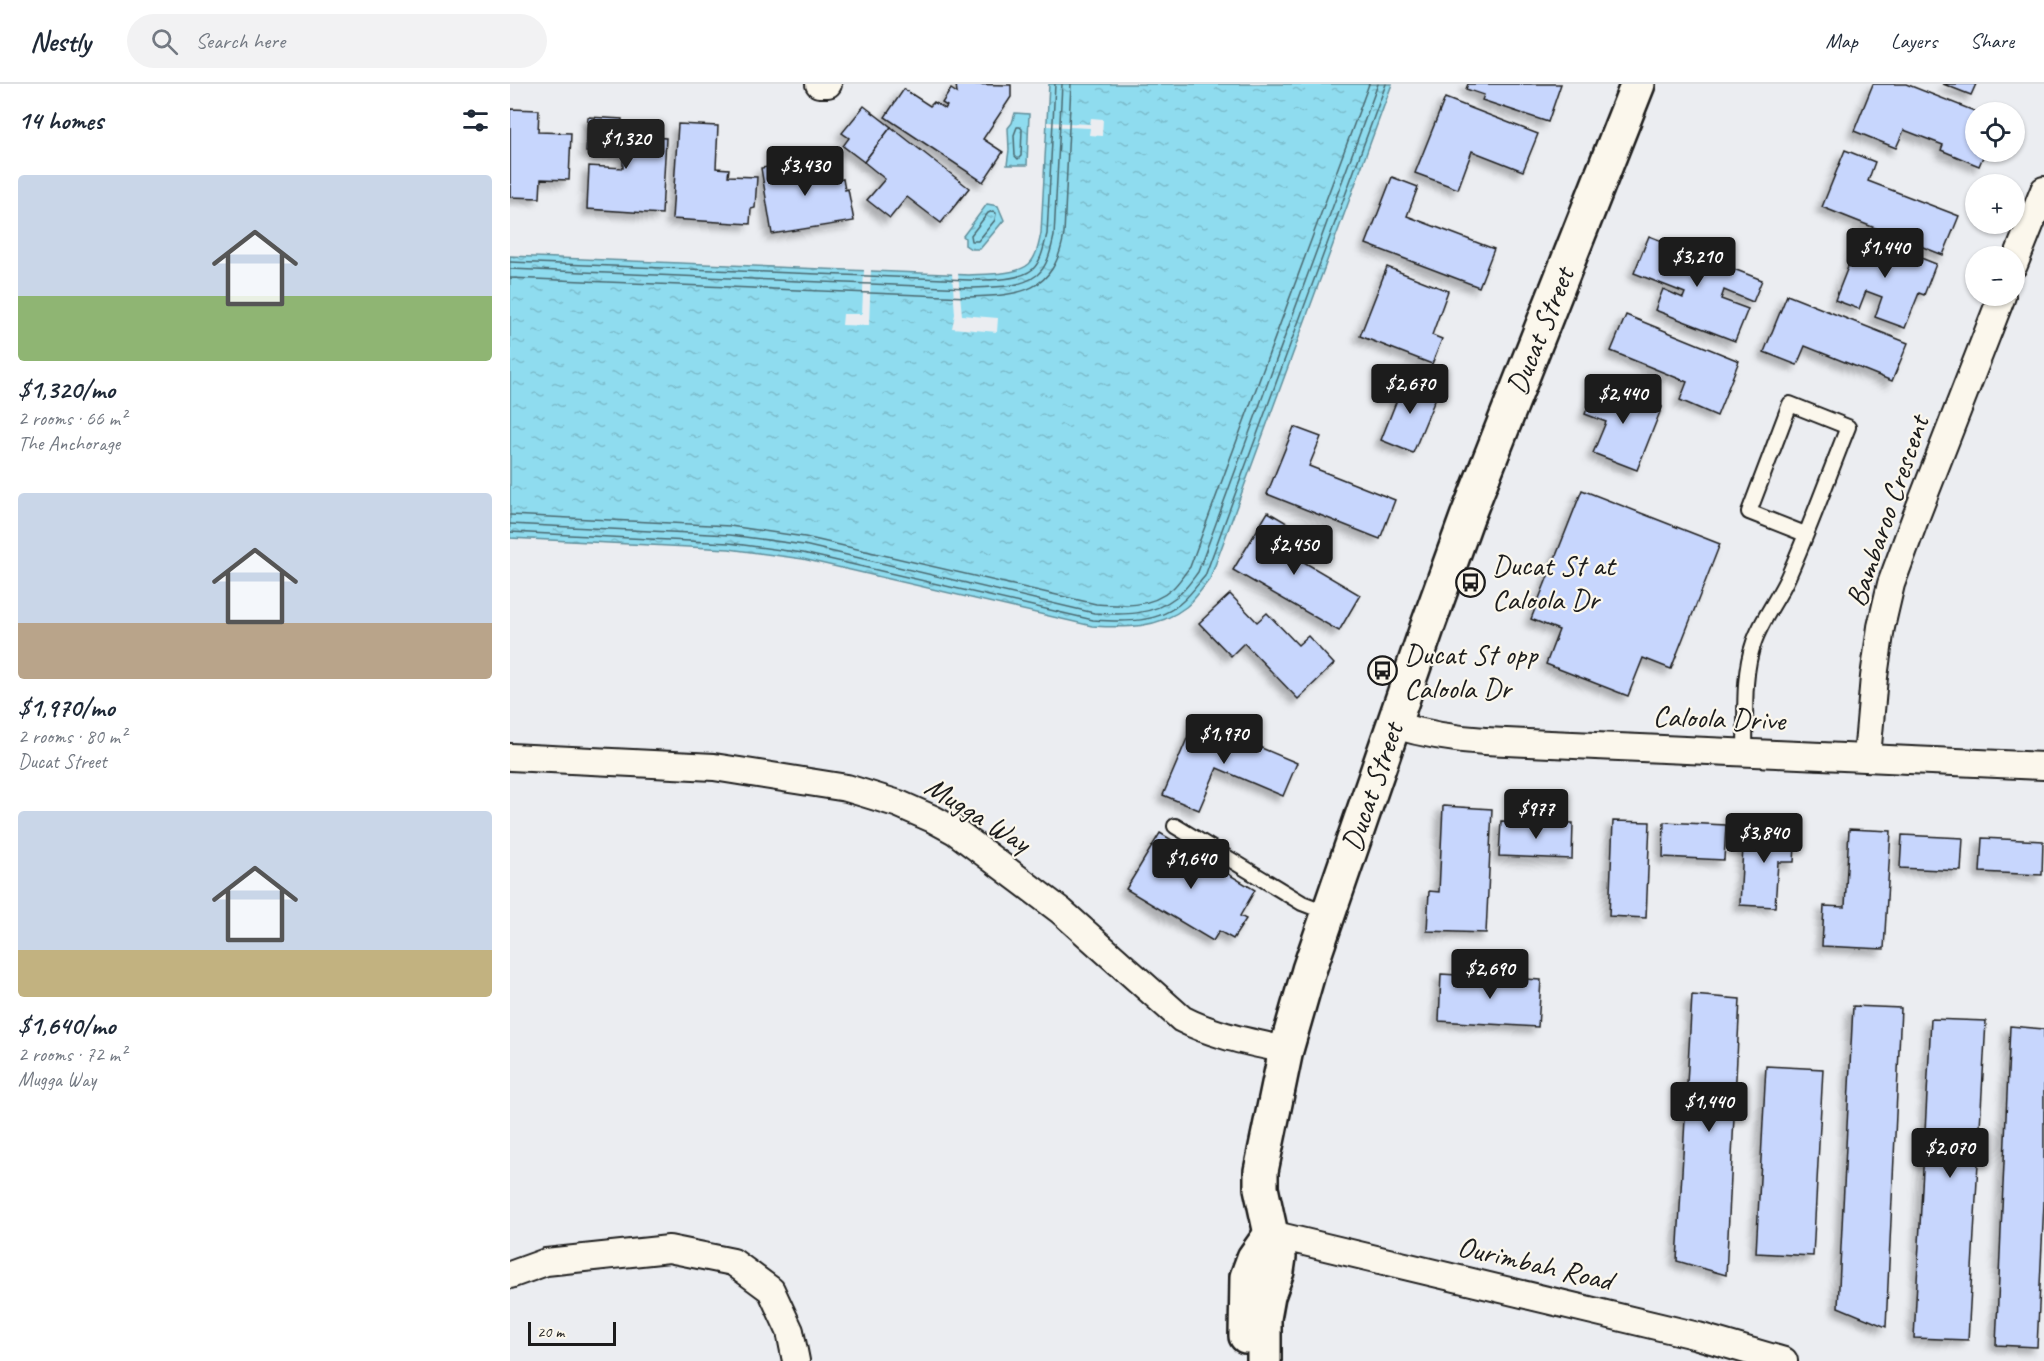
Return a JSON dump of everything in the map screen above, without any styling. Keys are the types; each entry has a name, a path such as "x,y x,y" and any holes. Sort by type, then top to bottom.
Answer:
{"street":[{"path":"819,84 828,84"},
{"name":"Ducat Street","path":"1264,1361 1266,1303 1279,1262 1271,1234 1261,1171 1286,1050 1309,970 1467,517 1638,84"},
{"path":"2022,246 2044,190"},
{"name":"Bambaroo Crescent","path":"1868,757 1875,667 1891,584 1998,306"},
{"name":"Caloola Drive","path":"1394,725 1421,733 1462,740 2044,766"},
{"name":"Mugga Way","path":"510,757 714,768 839,786 899,804 955,831 1061,910 1182,1019 1220,1035 1286,1050"},
{"path":"1247,1361 1246,1281 1254,1258 1271,1234"},
{"name":"Ourimbah Road","path":"1271,1234 1698,1336 1784,1361"},
{"path":"510,1275 546,1262 669,1249 733,1262 771,1290 790,1331 796,1361"}],"lane":[{"path":"1745,752 1748,680 1754,642 1788,577 1848,427 1790,404 1749,512 1805,534"},
{"path":"1175,826 1302,903 1328,913"}],"water":[{"path":"1049,84 1392,84 1210,579 1186,607 1164,620 1141,626 1092,626 803,559 729,549 510,538 510,256 969,275 1000,273 1024,268 1034,257 1041,233"},
{"path":"1015,113 1029,114 1027,165 1007,165 1008,128"},
{"path":"987,204 998,206 1004,220 980,249 971,249 965,245 963,236"}],"pier":[{"path":"1091,118 1103,119 1102,136 1089,135 1090,128 1047,126 1047,122 1090,124"},
{"path":"864,270 871,270 869,326 842,325 843,314 862,314"},
{"path":"952,273 958,273 962,315 998,318 997,332 952,328 955,314"}],"building":[{"path":"956,84 1011,85 1011,97 983,139 1003,152 983,182 885,117 904,89 930,106 934,102 945,109 947,106 942,103 951,89 957,93"},
{"path":"1468,84 1561,84 1548,122 1482,100 1484,95 1466,89"},
{"path":"1873,84 1906,84 1965,107 1965,160 1941,150 1943,145 1904,130 1896,148 1854,131"},
{"path":"1943,84 1976,84 1971,95"},
{"path":"1445,98 1538,134 1523,171 1472,151 1458,189 1415,173"},
{"path":"864,106 891,127 864,162 843,146 849,138 842,133"},
{"path":"510,109 539,110 538,132 571,133 569,180 541,179 540,198 510,197"},
{"path":"588,117 622,119 621,135 666,138 662,214 587,209 589,166 623,168 623,154 586,152"},
{"path":"678,124 718,126 716,168 729,169 728,176 757,177 755,208 751,209 750,224 672,219"},
{"path":"891,127 969,188 941,223 907,197 890,218 867,200 885,179 864,162"},
{"path":"1845,150 1875,162 1868,181 1959,216 1943,255 1822,207"},
{"path":"824,158 828,182 843,179 845,190 848,189 854,221 772,234 761,168"},
{"path":"1392,177 1418,187 1407,216 1494,249 1479,287 1366,244"},
{"path":"1861,234 1936,264 1924,295 1919,293 1905,328 1875,317 1882,297 1866,291 1859,309 1835,300"},
{"path":"1649,236 1762,280 1753,302 1724,290 1721,299 1748,309 1735,341 1655,310 1663,289 1683,298 1685,293 1634,273"},
{"path":"1387,267 1448,291 1432,335 1442,339 1432,364 1360,336"},
{"path":"1787,295 1908,343 1892,381 1805,346 1797,365 1764,352"},
{"path":"1626,315 1739,361 1717,416 1680,400 1687,382 1611,351"},
{"path":"1406,377 1439,390 1413,453 1381,440"},
{"path":"1598,382 1662,407 1637,470 1593,453 1606,422 1585,414"},
{"path":"1294,427 1321,437 1309,466 1395,500 1380,539 1267,494"},
{"path":"1582,490 1720,544 1671,669 1643,658 1628,696 1546,664 1559,630 1531,619"},
{"path":"1268,512 1292,526 1280,548 1360,595 1339,631 1233,570"},
{"path":"1230,594 1257,622 1267,613 1298,645 1308,636 1334,664 1298,699 1244,643 1231,656 1199,623"},
{"path":"1195,720 1297,763 1283,796 1217,768 1199,810 1163,795"},
{"path":"1443,806 1492,809 1486,933 1427,931 1429,891 1439,892"},
{"path":"1501,821 1573,823 1572,859 1499,856"},
{"path":"1613,821 1650,822 1646,918 1609,916"},
{"path":"1664,822 1726,825 1724,860 1663,857"},
{"path":"1744,827 1796,830 1794,862 1778,862 1775,907 1740,905"},
{"path":"1849,829 1891,831 1884,949 1822,946 1824,906 1845,907"},
{"path":"1160,833 1255,890 1240,916 1246,919 1233,939 1219,931 1213,941 1126,889"},
{"path":"1902,835 1963,838 1961,871 1900,868"},
{"path":"1982,838 2043,841 2042,875 1980,872"},
{"path":"1441,974 1541,980 1538,1027 1439,1021"},
{"path":"1692,995 1740,999 1726,1275 1677,1261"},
{"path":"1853,1006 1901,1008 1886,1327 1838,1307"},
{"path":"1931,1019 1986,1021 1968,1340 1914,1338"},
{"path":"2010,1026 2044,1029 2044,1203 2037,1347 1996,1345"},
{"path":"1766,1066 1823,1069 1813,1256 1756,1253"}],"place":[{"name":"Ducat St at Caloola Dr","path":"1471,582"},
{"name":"Ducat St opp Caloola Dr","path":"1383,671"}]}
